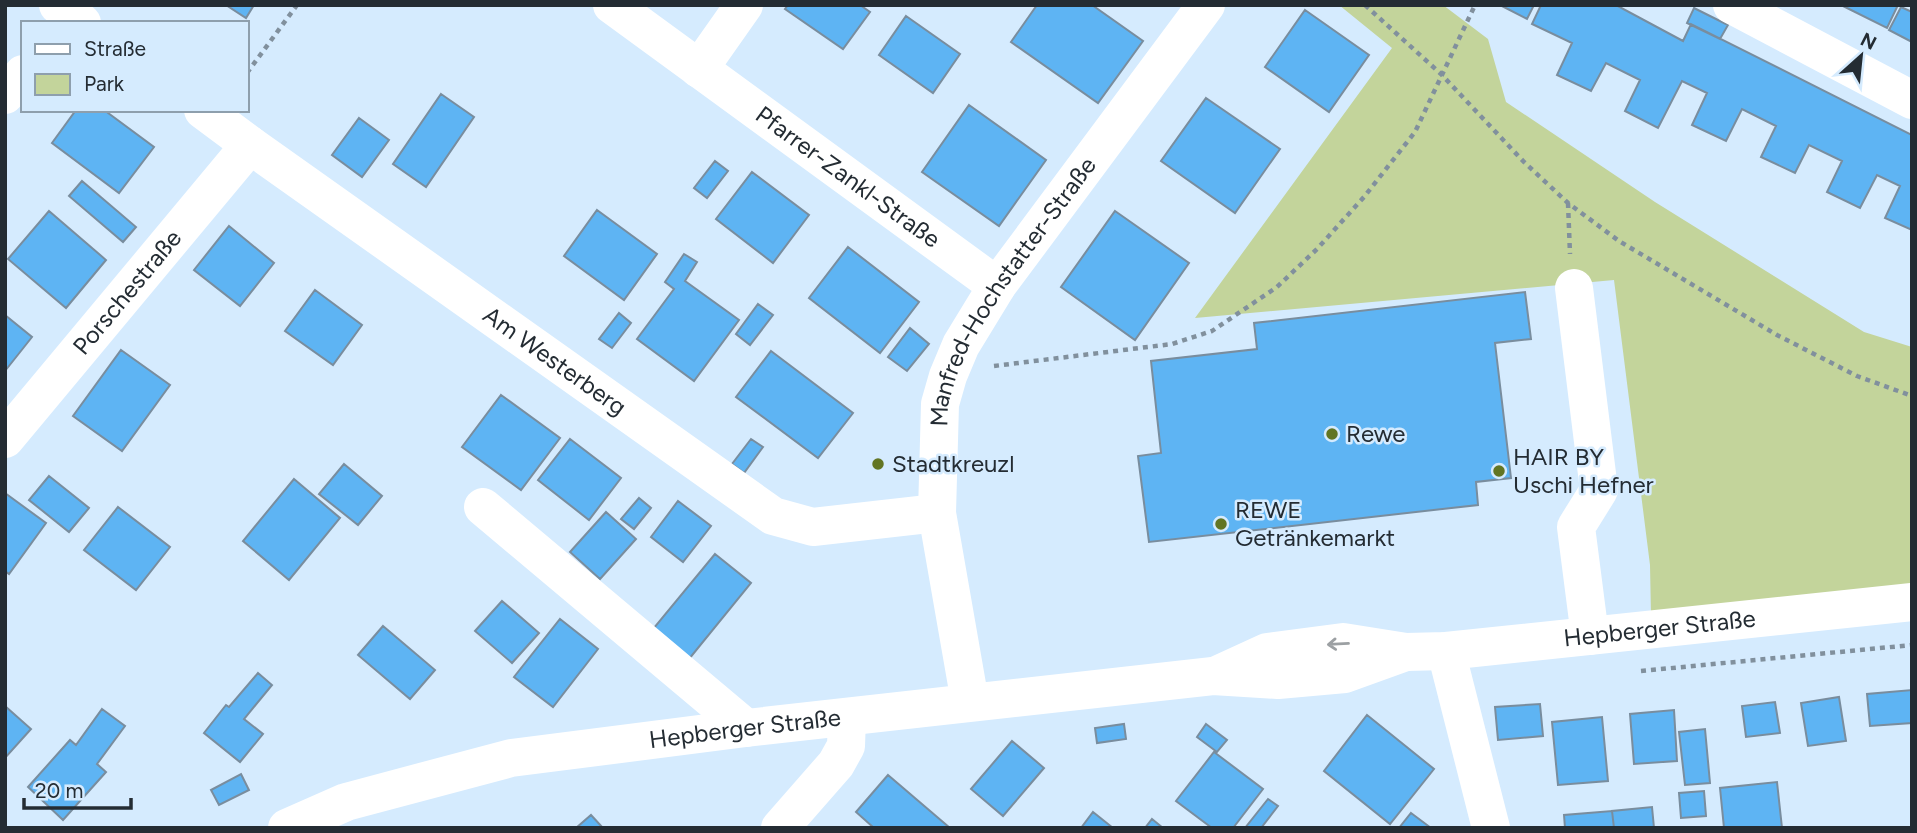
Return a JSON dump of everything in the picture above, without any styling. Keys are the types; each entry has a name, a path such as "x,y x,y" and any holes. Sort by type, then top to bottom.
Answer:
{"street":[{"name":"Pfarrer-Zankl-Straße","path":"611,5 997,286"},
{"path":"699,69 744,5"},
{"name":"Manfred-Hochstatter-Straße","path":"970,702 937,513 940,404 948,376 961,345 997,286 1206,5"},
{"path":"1732,5 1912,100"},
{"path":"5,95 21,76"},
{"name":"Am Westerberg","path":"206,112 773,516 813,527 937,513"},
{"name":"Porschestraße","path":"5,439 250,145"},
{"path":"1574,288 1599,489 1576,527 1590,636"},
{"path":"483,508 746,728"},
{"name":"Hepberger Straße","path":"287,828 346,802 511,758 746,728 1213,676 1278,680 1345,674 1406,652 1446,651 1912,602"},
{"path":"1446,651 1490,828"},
{"path":"786,826 846,746 847,717"}],"path":[{"path":"248,71 297,5"},
{"path":"1366,5 1441,75 1524,162 1568,203 1619,241 1777,335 1857,376 1912,396"},
{"path":"948,376 1007,363 1172,344 1212,331 1277,287 1317,249 1364,197 1415,132 1475,5"},
{"path":"1568,203 1570,263 1574,288"},
{"name":"Hepberger Straße","path":"1633,672 1912,645"}],"green space":[{"path":"1339,5 1443,5 1488,39 1506,102 1655,202 1864,332 1912,347 1912,587 1651,616 1650,565 1614,280 1195,318 1392,48"}],"building":[{"path":"226,5 254,5 246,18"},
{"path":"788,5 860,5 870,12 843,49 785,9"},
{"path":"1037,5 1092,5 1143,41 1098,103 1011,42"},
{"path":"1500,5 1534,5 1527,19"},
{"path":"1541,5 1616,5 1683,41 1691,24 1912,135 1912,230 1885,218 1900,186 1877,175 1860,208 1827,192 1842,161 1809,145 1795,173 1761,157 1776,126 1742,109 1726,141 1692,125 1707,93 1682,81 1658,128 1625,111 1640,80 1606,63 1591,91 1557,75 1572,43 1532,24"},
{"path":"1841,5 1898,5 1887,28"},
{"path":"1901,7 1912,12 1912,42 1889,30"},
{"path":"1694,8 1728,25 1720,39 1687,23"},
{"path":"1305,10 1369,55 1329,112 1265,67"},
{"path":"906,16 960,54 933,93 879,55"},
{"path":"441,94 474,117 426,187 393,164"},
{"path":"1206,98 1280,149 1235,213 1161,161"},
{"path":"969,105 1046,160 999,226 922,172"},
{"path":"75,112 107,112 154,147 119,193 52,143"},
{"path":"359,118 389,140 362,177 332,155"},
{"path":"715,161 728,171 707,198 694,188"},
{"path":"752,172 809,215 773,263 716,219"},
{"path":"82,181 136,227 123,242 69,196"},
{"path":"597,210 657,254 624,300 564,256"},
{"path":"49,211 106,260 66,308 8,259"},
{"path":"1115,211 1189,263 1135,340 1061,287"},
{"path":"229,226 274,263 240,306 194,270"},
{"path":"848,247 919,302 880,353 809,298"},
{"path":"684,254 697,262 685,281 739,320 694,381 637,339 674,289 665,282"},
{"path":"315,290 362,325 333,365 285,331"},
{"name":"Rewe","path":"1525,292 1531,339 1495,343 1511,478 1476,482 1478,505 1149,542 1138,456 1161,453 1151,361 1257,349 1254,323"},
{"path":"758,304 773,315 750,345 736,334"},
{"path":"619,313 631,323 612,348 599,339"},
{"path":"5,315 32,337 5,371"},
{"path":"910,328 929,344 907,371 888,357"},
{"path":"121,350 170,385 122,451 73,416"},
{"path":"771,351 853,413 818,458 736,397"},
{"path":"501,395 560,438 521,490 462,447"},
{"path":"570,439 621,478 589,520 538,480"},
{"path":"751,439 763,447 744,473 732,464"},
{"path":"344,464 382,496 358,525 319,494"},
{"path":"49,476 89,508 69,532 29,500"},
{"path":"294,479 340,518 289,580 243,541"},
{"path":"5,493 46,523 9,574 5,571"},
{"path":"639,498 651,508 634,529 621,519"},
{"path":"678,501 711,526 683,562 651,537"},
{"path":"118,507 170,547 136,590 84,550"},
{"path":"606,512 636,539 600,579 570,552"},
{"path":"715,554 751,583 689,659 653,629"},
{"path":"502,601 539,633 512,663 475,631"},
{"path":"560,619 598,649 553,707 514,677"},
{"path":"383,626 435,670 410,699 358,655"},
{"path":"258,673 272,685 244,719 263,734 240,762 204,733 226,705 229,707"},
{"path":"1912,690 1912,723 1870,726 1867,694"},
{"path":"1839,697 1846,741 1808,746 1801,703"},
{"path":"1775,702 1780,733 1746,737 1742,706"},
{"path":"1540,704 1543,736 1498,740 1495,707"},
{"path":"5,706 31,729 5,758"},
{"path":"102,709 125,726 97,764 106,772 63,820 28,787 70,740 76,745"},
{"path":"1674,710 1677,761 1634,764 1630,714"},
{"path":"1367,715 1434,769 1390,824 1324,771"},
{"path":"1602,717 1608,781 1558,785 1552,722"},
{"path":"1124,724 1126,739 1097,743 1095,728"},
{"path":"1206,724 1227,740 1217,752 1197,737"},
{"path":"1705,729 1710,783 1685,785 1679,732"},
{"path":"1012,741 1044,768 1003,816 971,789"},
{"path":"1214,752 1263,789 1233,828 1212,828 1176,801"},
{"path":"241,774 249,790 219,805 211,790"},
{"path":"888,775 950,828 874,828 856,812"},
{"path":"1777,782 1782,828 1724,828 1720,788"},
{"path":"1704,791 1706,816 1681,818 1679,793"},
{"path":"1268,799 1278,806 1261,828 1245,828"},
{"path":"1652,807 1654,828 1614,828 1612,811"},
{"path":"1612,811 1614,828 1565,828 1564,815"},
{"path":"1093,812 1113,828 1081,828"},
{"path":"1411,813 1431,828 1399,828"},
{"path":"591,815 603,828 576,828"},
{"path":"1152,819 1163,828 1145,828"}],"place":[{"name":"Rewe","path":"1332,434"},
{"name":"Stadtkreuzl","path":"878,464"},
{"name":"HAIR BY Uschi Hefner","path":"1499,471"},
{"name":"REWE Getränkemarkt","path":"1221,524"}]}
